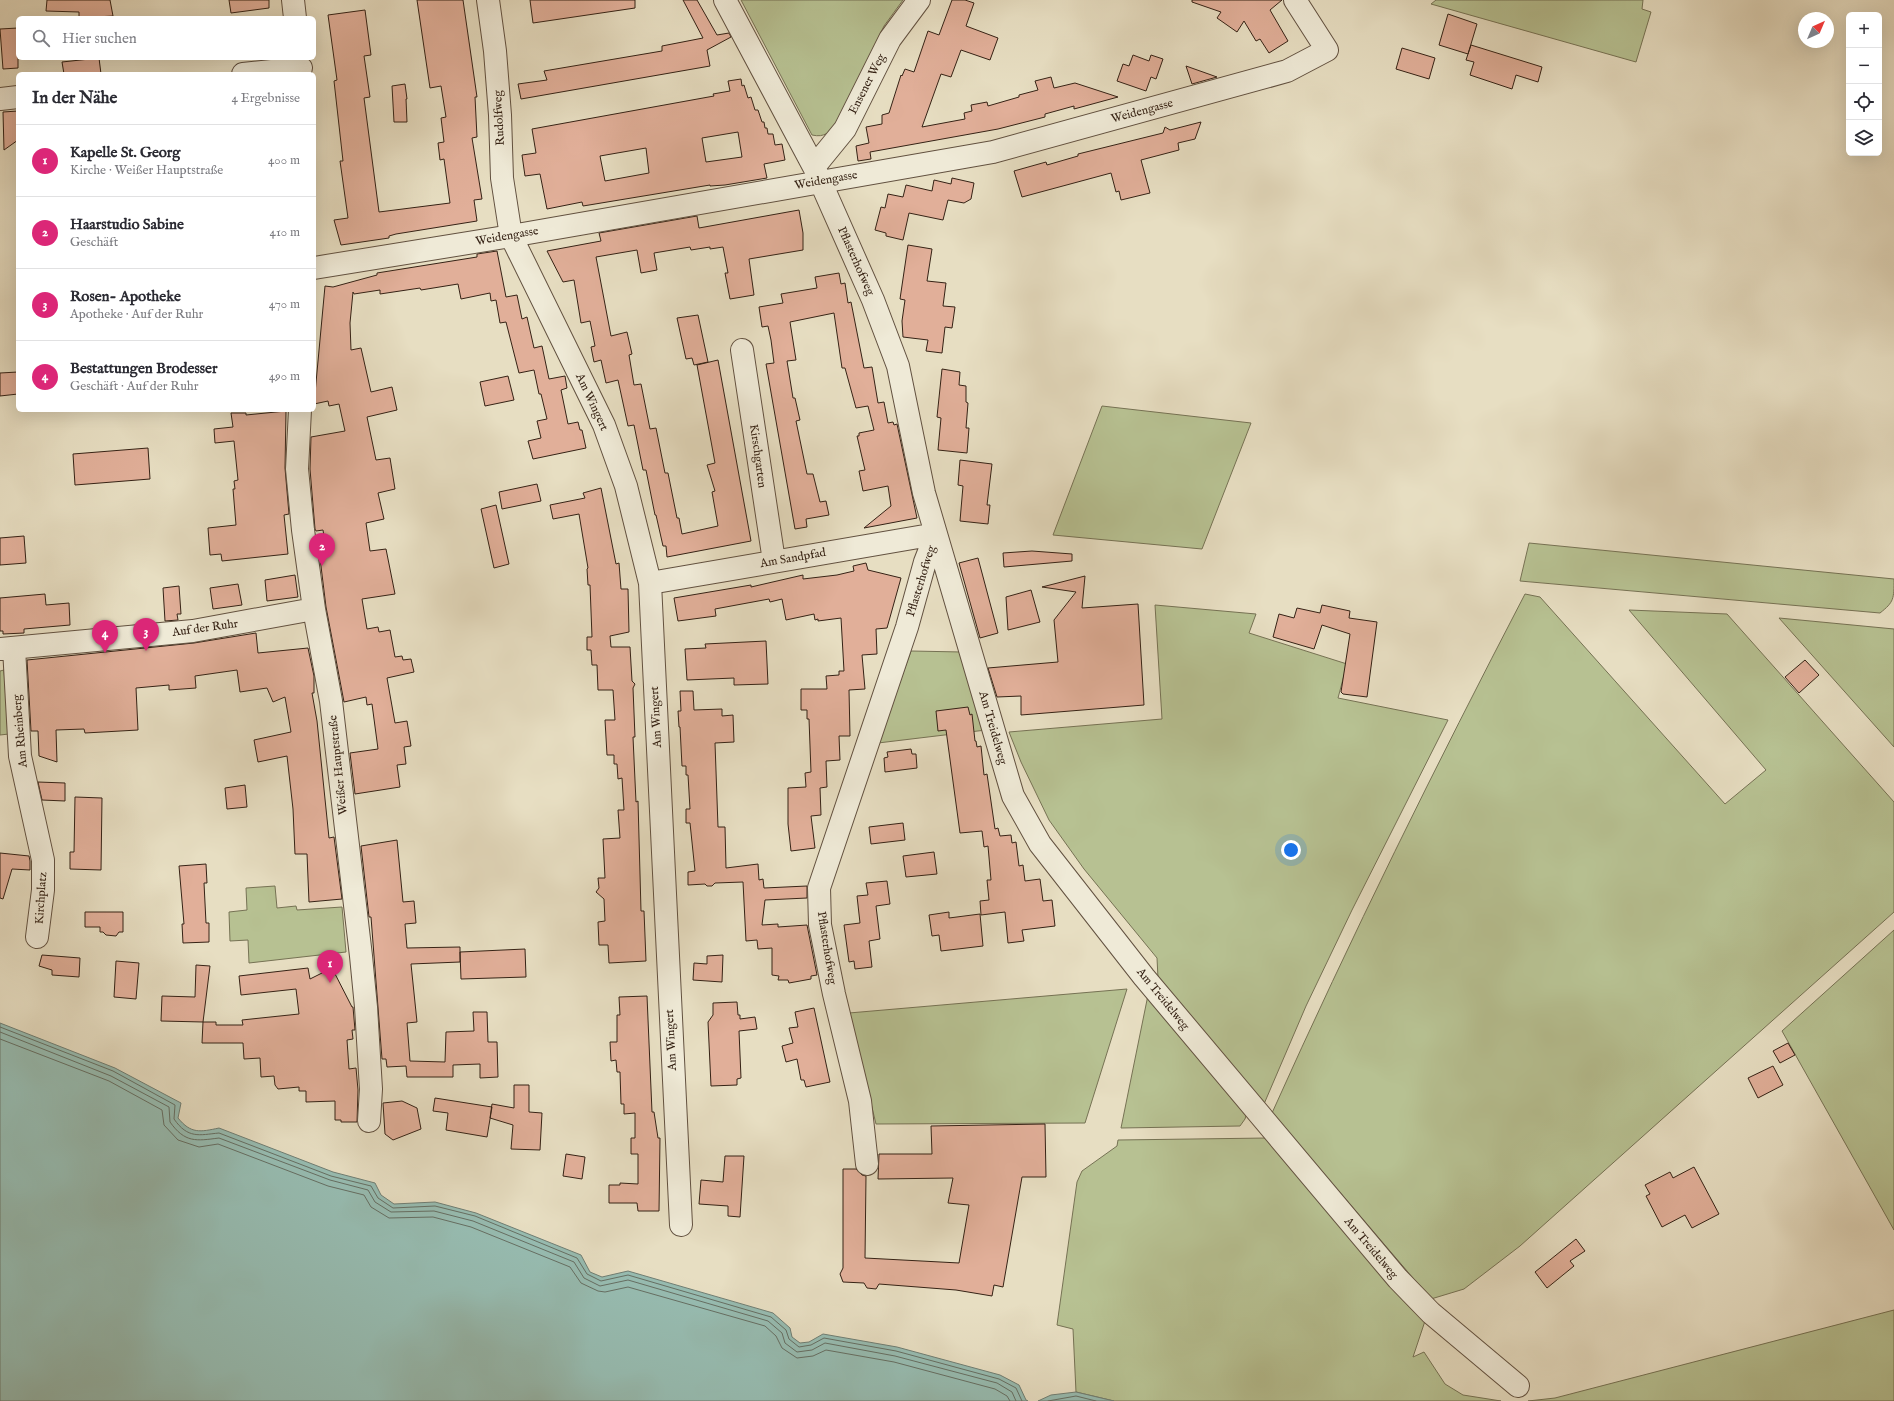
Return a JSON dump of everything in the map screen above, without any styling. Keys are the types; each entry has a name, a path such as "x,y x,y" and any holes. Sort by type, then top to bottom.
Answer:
{"street":[{"path":"293,0 295,16"},
{"name":"Rudolfweg","path":"488,0 495,51 500,115 502,178 511,236"},
{"name":"Pflasterhofweg","path":"725,0 817,174 873,300 898,366 924,493 936,534 925,562 905,634 819,888 820,925 834,994 860,1101 867,1164"},
{"name":"Ensener Weg","path":"817,174 844,129 890,39 919,0"},
{"name":"Weidengasse","path":"316,268 511,236 817,174 993,152 1287,71 1327,50 1295,0"},
{"path":"260,72 301,67"},
{"path":"0,99 16,97"},
{"name":"Am Wingert","path":"511,236 604,425 626,486 650,583 681,1225"},
{"name":"Kirschgarten","path":"742,350 774,562"},
{"name":"Weißer Hauptstraße","path":"300,412 297,469 303,530 314,610 331,701 366,1007 371,1090 369,1121"},
{"name":"Am Sandpfad","path":"650,583 936,534"},
{"name":"Am Treidelweg","path":"936,534 1013,796 1040,844 1149,983 1398,1279 1431,1313 1518,1386"},
{"name":"Auf der Ruhr","path":"7,648 193,631 314,610"},
{"name":"Am Rheinberg","path":"7,648 20,756 43,860"},
{"name":"Kirchplatz","path":"37,937 43,890 43,860"}],"green space":[{"path":"741,0 903,0 884,26 837,122 827,133 817,136 812,135"},
{"path":"1436,0 1643,0 1642,9 1651,12 1636,62 1431,4"},
{"path":"1102,406 1251,423 1202,549 1053,535"},
{"path":"1529,543 1894,579 1894,591 1891,603 1880,613 1520,581"},
{"path":"1525,594 1540,597 1725,804 1766,770 1629,610 1727,614 1894,802 1894,912 1520,1246 1464,1289 1431,1299 1272,1113 1332,982 1395,852 1459,722"},
{"path":"1155,605 1256,614 1249,633 1347,664 1338,698 1448,720 1352,910 1306,1006 1264,1104 1158,978 1157,958 1084,869 1049,820 1021,762 1009,732 1162,719"},
{"path":"1779,618 1894,629 1894,747"},
{"path":"911,651 962,652 986,730 878,743"},
{"path":"4,670 9,734 0,735 0,671"},
{"path":"275,886 277,908 296,906 297,910 342,907 346,952 249,963 248,940 230,941 229,912 247,910 246,888"},
{"path":"1894,930 1894,1230 1782,1031"},
{"path":"1127,989 1085,1123 876,1124 849,1013"},
{"path":"1148,995 1247,1112 1245,1119 1240,1126 1121,1128"},
{"path":"1267,1138 1425,1321 1413,1357 1424,1352 1445,1384 1463,1395 1501,1401 1114,1401 1076,1392 1073,1329 1057,1325 1077,1182 1082,1171 1117,1146 1118,1140"},
{"path":"1894,1310 1894,1401 1528,1401 1555,1398"}],"water":[{"path":"0,1023 115,1068 181,1103 178,1118 187,1127 201,1131 219,1128 333,1172 375,1183 381,1195 394,1204 435,1202 476,1213 581,1255 590,1272 602,1277 628,1271 773,1313 790,1328 792,1337 800,1343 809,1342 823,1334 897,1347 1000,1375 1019,1385 1026,1400 1028,1401 0,1401"},
{"path":"1076,1392 1114,1401 1038,1401 1051,1395"}],"building":[{"path":"47,0 110,0 113,16 79,16 79,12 46,11"},
{"path":"229,0 269,0 269,8 231,13"},
{"path":"417,0 463,0 477,97 475,97 477,137 472,138 482,199 474,200 477,221 396,234 389,236 389,238 341,245 334,220 348,218 340,161 343,161 334,81 337,80 328,15 365,10 371,55 364,56 370,97 364,98 379,212 450,203 444,159 440,160 438,143 444,142 441,118 446,117 441,86 430,88"},
{"path":"530,0 635,0 635,8 533,23"},
{"path":"683,0 697,0 717,35 729,33 731,37 707,50 710,66 521,99 518,84 547,80 544,71 662,51 662,46 703,38"},
{"path":"952,0 965,0 974,3 966,26 998,38 990,60 961,50 951,77 941,74 922,127 965,119 964,113 972,111 971,105 987,102 988,106 1019,97 1019,95 1038,90 1035,81 1051,77 1054,88 1075,83 1118,97 1074,109 1074,106 1045,114 1045,117 998,129 870,152 871,159 858,161 856,146 869,143 866,127 882,124 882,115 889,113 901,75 902,76 905,69 914,72 928,31 939,35"},
{"path":"1192,0 1282,0 1270,10 1288,41 1269,53 1260,39 1256,41 1244,21 1237,32 1217,18 1221,12 1192,2"},
{"path":"1448,14 1477,24 1468,54 1439,45"},
{"path":"16,28 16,60 18,60 18,68 3,69 0,29"},
{"path":"1471,45 1542,67 1538,82 1516,75 1512,89 1470,75 1474,62 1466,60"},
{"path":"1402,48 1435,58 1429,79 1396,69"},
{"path":"1133,55 1149,61 1151,55 1163,59 1156,79 1151,77 1146,91 1117,81 1123,64 1129,66"},
{"path":"99,60 101,72 64,72 62,62"},
{"path":"1186,66 1217,77 1192,84"},
{"path":"741,79 742,86 744,85 748,98 751,97 755,110 758,110 762,122 764,122 765,128 767,128 768,134 773,134 775,145 782,144 785,160 764,164 767,178 725,185 710,185 583,206 582,202 547,209 540,174 525,176 522,155 536,153 532,129 714,96 713,94 730,91 728,81","holes":["738,132 742,157 706,162 702,138","646,148 649,173 605,181 600,156"]},
{"path":"405,84 407,99 407,122 394,122 392,86"},
{"path":"16,111 16,141 4,150 3,112"},
{"path":"1201,122 1195,139 1178,143 1179,150 1141,160 1150,193 1121,200 1119,191 1116,192 1111,173 1022,197 1014,171 1046,162 1047,165 1078,156 1078,154 1163,133 1165,127 1170,130"},
{"path":"952,178 974,183 971,199 964,203 948,200 943,220 909,213 903,240 886,236 886,233 875,230 881,207 885,208 888,194 903,197 906,185 932,191 934,180 951,184"},
{"path":"799,210 803,233 803,250 749,259 754,295 730,299 725,273 728,273 723,247 710,249 710,247 691,250 690,247 654,253 657,270 641,273 637,250 596,257 611,336 627,332 632,354 629,355 634,385 641,384 650,429 656,428 665,473 668,473 677,518 679,518 682,534 718,526 712,492 715,491 707,465 715,463 697,365 718,360 751,541 667,557 666,546 663,546 655,515 646,470 643,470 634,425 628,426 618,380 606,383 601,360 594,362 591,347 595,346 590,321 581,323 574,280 563,282 547,251 601,241 599,233 697,216 699,228"},
{"path":"908,245 932,249 927,281 946,283 943,306 955,307 952,328 945,327 942,353 926,351 928,340 903,337 902,321 905,300 900,299"},
{"path":"497,251 506,297 517,295 522,319 527,317 534,348 542,346 549,379 565,376 567,388 561,390 568,424 578,422 580,430 582,430 586,448 533,459 528,441 541,438 537,421 547,419 541,394 539,394 534,370 519,373 506,322 500,323 496,300 491,301 490,293 461,299 458,284 421,290 420,288 380,294 380,290 354,294 353,292 350,323 351,350 361,348 371,392 392,387 397,410 367,417 376,460 390,458 395,489 378,493 384,519 366,523 370,551 386,549 395,594 362,599 367,629 378,627 379,632 390,630 395,657 402,656 403,660 411,659 414,672 387,678 395,723 407,721 411,746 404,747 406,764 397,765 400,787 355,794 350,753 378,749 372,704 367,705 366,697 344,702 326,607 320,558 327,557 323,530 316,531 315,529 310,469 311,437 345,431 339,404 329,406 328,401 316,404 316,383 325,286 333,287 377,275 377,273 477,257 477,254"},
{"path":"839,273 841,284 845,283 848,303 851,302 864,368 872,367 878,403 884,402 888,423 893,422 894,425 897,424 917,518 864,528 891,506 888,486 863,491 859,471 865,470 857,436 859,436 859,433 874,430 868,406 856,408 845,368 842,368 834,313 790,322 796,360 787,361 793,398 795,398 800,420 796,421 807,474 813,474 820,502 826,501 829,515 806,519 807,527 795,529 766,364 774,363 771,340 768,326 762,327 759,307 783,303 781,294 817,288 815,277"},
{"path":"698,315 708,362 694,365 692,358 686,359 677,318"},
{"path":"942,369 960,372 959,385 966,386 966,402 968,403 966,428 969,428 967,453 938,450 941,418 937,417"},
{"path":"16,372 16,394 0,396 0,373"},
{"path":"508,376 514,400 485,406 480,382"},
{"path":"286,412 285,468 289,514 284,515 288,554 222,561 221,554 210,555 208,528 236,525 233,489 235,489 234,481 238,480 234,441 215,443 214,429 233,427 231,413 246,413 246,415"},
{"path":"148,448 150,479 75,485 73,454"},
{"path":"960,460 992,464 987,505 990,505 988,524 960,521 963,486 958,485"},
{"path":"537,484 541,501 502,509 499,492"},
{"path":"601,488 616,564 619,563 621,589 628,589 629,632 610,636 611,647 630,647 632,681 635,684 633,688 635,737 633,737 636,802 638,801 641,911 644,911 646,961 609,963 608,945 599,945 598,922 605,921 604,899 596,892 599,888 598,878 605,878 603,839 620,838 618,810 624,810 622,778 618,779 617,764 614,764 614,755 607,755 605,720 615,720 613,690 598,690 597,665 592,665 591,650 587,650 587,637 592,637 590,585 588,585 588,568 579,514 553,519 550,505 585,498 583,493"},
{"path":"496,505 509,564 494,568 481,509"},
{"path":"24,536 26,563 0,565 0,538"},
{"path":"1032,551 1072,554 1072,561 1004,567 1003,553"},
{"path":"978,558 998,633 980,638 959,563"},
{"path":"866,563 868,570 901,578 887,628 876,629 877,654 862,655 865,689 849,690 850,736 839,736 840,760 826,761 827,787 820,788 821,815 811,816 815,848 791,851 788,824 788,788 806,787 805,773 811,772 809,719 807,719 807,710 801,710 801,689 827,689 826,676 839,675 839,671 844,671 841,618 818,621 818,619 815,620 814,614 786,620 782,599 770,602 769,599 715,609 716,616 678,621 674,598 751,585 751,587 803,575 803,579 837,575 854,571 853,566"},
{"path":"295,575 298,597 267,601 265,580"},
{"path":"1085,576 1082,608 1138,604 1144,705 1021,715 1021,696 997,697 988,668 1058,662 1054,620 1076,592 1042,587"},
{"path":"238,584 242,605 213,609 210,588"},
{"path":"179,586 181,614 177,614 178,620 165,621 163,588"},
{"path":"1031,590 1040,622 1008,630 1006,597"},
{"path":"45,594 46,605 69,603 70,625 24,629 24,633 3,634 3,631 0,631 0,598"},
{"path":"1322,605 1350,611 1349,618 1377,622 1367,697 1343,694 1341,692 1350,634 1322,625 1314,649 1273,637 1279,614 1294,618 1297,608 1320,613"},
{"path":"256,633 258,653 308,648 314,676 314,693 312,693 317,721 329,838 334,837 342,899 309,902 307,854 295,854 293,809 287,756 258,762 254,740 291,732 285,697 273,702 267,688 240,692 237,670 195,676 196,688 169,690 169,685 136,688 138,730 85,733 84,729 56,730 57,762 39,756 38,731 31,731 27,660 194,643"},
{"path":"766,641 768,684 734,685 734,678 687,680 685,649 706,648 705,644"},
{"path":"1805,660 1819,675 1799,693 1785,677"},
{"path":"680,691 693,691 694,710 722,709 722,716 733,715 734,742 715,743 718,827 725,827 726,868 758,864 759,880 763,879 764,888 807,886 807,898 765,900 762,925 778,924 778,927 807,925 817,975 811,976 811,979 789,983 788,980 778,980 779,976 772,975 772,948 758,949 757,940 746,941 743,882 715,883 712,886 707,886 705,884 688,885 688,872 695,871 690,823 686,823 686,809 690,809 688,775 686,775 686,766 682,766 678,711 681,711"},
{"path":"968,707 970,715 972,714 977,747 981,746 984,775 987,774 995,829 998,828 1000,836 1011,835 1012,843 1016,842 1019,866 1023,865 1025,881 1040,879 1043,901 1052,900 1055,926 1022,930 1024,941 1008,943 1005,912 981,915 980,901 989,900 987,880 991,880 988,846 984,847 982,831 960,833 946,730 938,731 936,711"},
{"path":"911,749 912,754 916,754 917,768 885,772 884,758 888,757 887,752"},
{"path":"38,782 65,783 65,801 42,800"},
{"path":"245,785 247,807 227,809 225,788"},
{"path":"75,797 102,798 101,870 70,869 70,852 74,852"},
{"path":"903,823 905,840 871,844 869,827"},
{"path":"397,840 403,902 414,901 416,923 405,924 407,948 460,947 460,962 411,964 417,1022 407,1023 410,1061 445,1062 446,1032 474,1031 473,1012 487,1012 488,1042 497,1042 498,1077 480,1078 480,1064 453,1065 453,1077 407,1077 406,1066 387,1067 386,1059 382,1059 371,917 369,917 361,846"},
{"path":"934,852 937,874 906,877 903,856"},
{"path":"0,853 29,856 30,861 30,870 12,869 3,899 0,898"},
{"path":"206,864 207,883 204,883 206,923 209,923 209,942 183,943 182,924 184,924 179,866"},
{"path":"887,881 890,904 876,906 880,939 869,941 872,967 855,969 854,961 849,962 844,925 860,923 857,896 868,895 866,883"},
{"path":"85,912 123,912 123,932 119,932 116,936 106,935 103,932 100,932 100,927 85,927"},
{"path":"949,912 949,918 980,914 983,946 941,951 939,935 932,936 929,915"},
{"path":"525,949 526,977 461,979 460,952"},
{"path":"42,955 80,958 79,977 52,975 52,970 39,966"},
{"path":"723,955 722,982 693,980 694,963 707,964 707,956"},
{"path":"116,961 139,963 136,999 114,997"},
{"path":"196,965 210,966 203,1022 161,1021 162,996 195,997"},
{"path":"308,968 310,979 332,968 353,1007 355,1030 352,1030 353,1039 347,1040 349,1069 356,1068 358,1090 357,1122 341,1122 341,1120 335,1120 335,1101 306,1102 306,1091 299,1091 299,1087 278,1089 275,1085 274,1076 261,1077 260,1058 244,1059 243,1043 202,1043 203,1022 216,1022 216,1025 243,1025 242,1020 299,1014 296,989 241,995 239,976"},
{"path":"647,996 652,1112 654,1112 658,1138 660,1138 659,1211 638,1211 637,1203 609,1203 609,1185 620,1185 620,1183 638,1184 638,1154 631,1154 631,1138 635,1138 635,1113 624,1114 624,1104 621,1104 620,1072 617,1072 616,1060 611,1061 610,1042 617,1042 617,1015 620,1015 619,997"},
{"path":"737,1002 738,1015 740,1015 740,1019 755,1017 757,1029 739,1031 741,1078 737,1079 737,1085 711,1086 708,1022 713,1015 713,1003"},
{"path":"814,1008 830,1082 806,1087 804,1080 801,1080 797,1059 786,1062 782,1046 793,1043 789,1028 798,1027 795,1012"},
{"path":"1788,1043 1795,1055 1780,1063 1773,1051"},
{"path":"1773,1066 1783,1085 1758,1098 1748,1078"},
{"path":"514,1085 529,1085 529,1112 542,1113 540,1150 511,1149 513,1125 490,1118 492,1104 514,1108"},
{"path":"435,1098 492,1107 487,1137 446,1130 448,1113 433,1111"},
{"path":"402,1101 417,1108 421,1129 393,1140 385,1134 383,1103"},
{"path":"1045,1124 1046,1177 1022,1177 1003,1287 994,1285 992,1296 956,1290 879,1284 876,1289 867,1288 864,1283 843,1282 840,1274 843,1268 843,1169 856,1169 862,1175 866,1176 865,1258 959,1263 969,1205 948,1203 953,1178 878,1179 879,1154 932,1154 931,1126"},
{"path":"566,1154 585,1157 582,1179 563,1176"},
{"path":"725,1156 744,1156 740,1217 728,1216 728,1206 699,1204 701,1180 723,1182"},
{"path":"1694,1167 1719,1214 1692,1228 1685,1215 1662,1227 1646,1196 1650,1194 1645,1185 1670,1172 1673,1178"},
{"path":"1576,1239 1585,1251 1570,1261 1574,1266 1547,1288 1535,1272"}],"place":[{"name":"Haarstudio Sabine","path":"322,566"},
{"name":"Rosen- Apotheke","path":"146,651"},
{"name":"Bestattungen Brodesser","path":"105,653"},
{"name":"Kapelle St. Georg","path":"330,983"}]}
